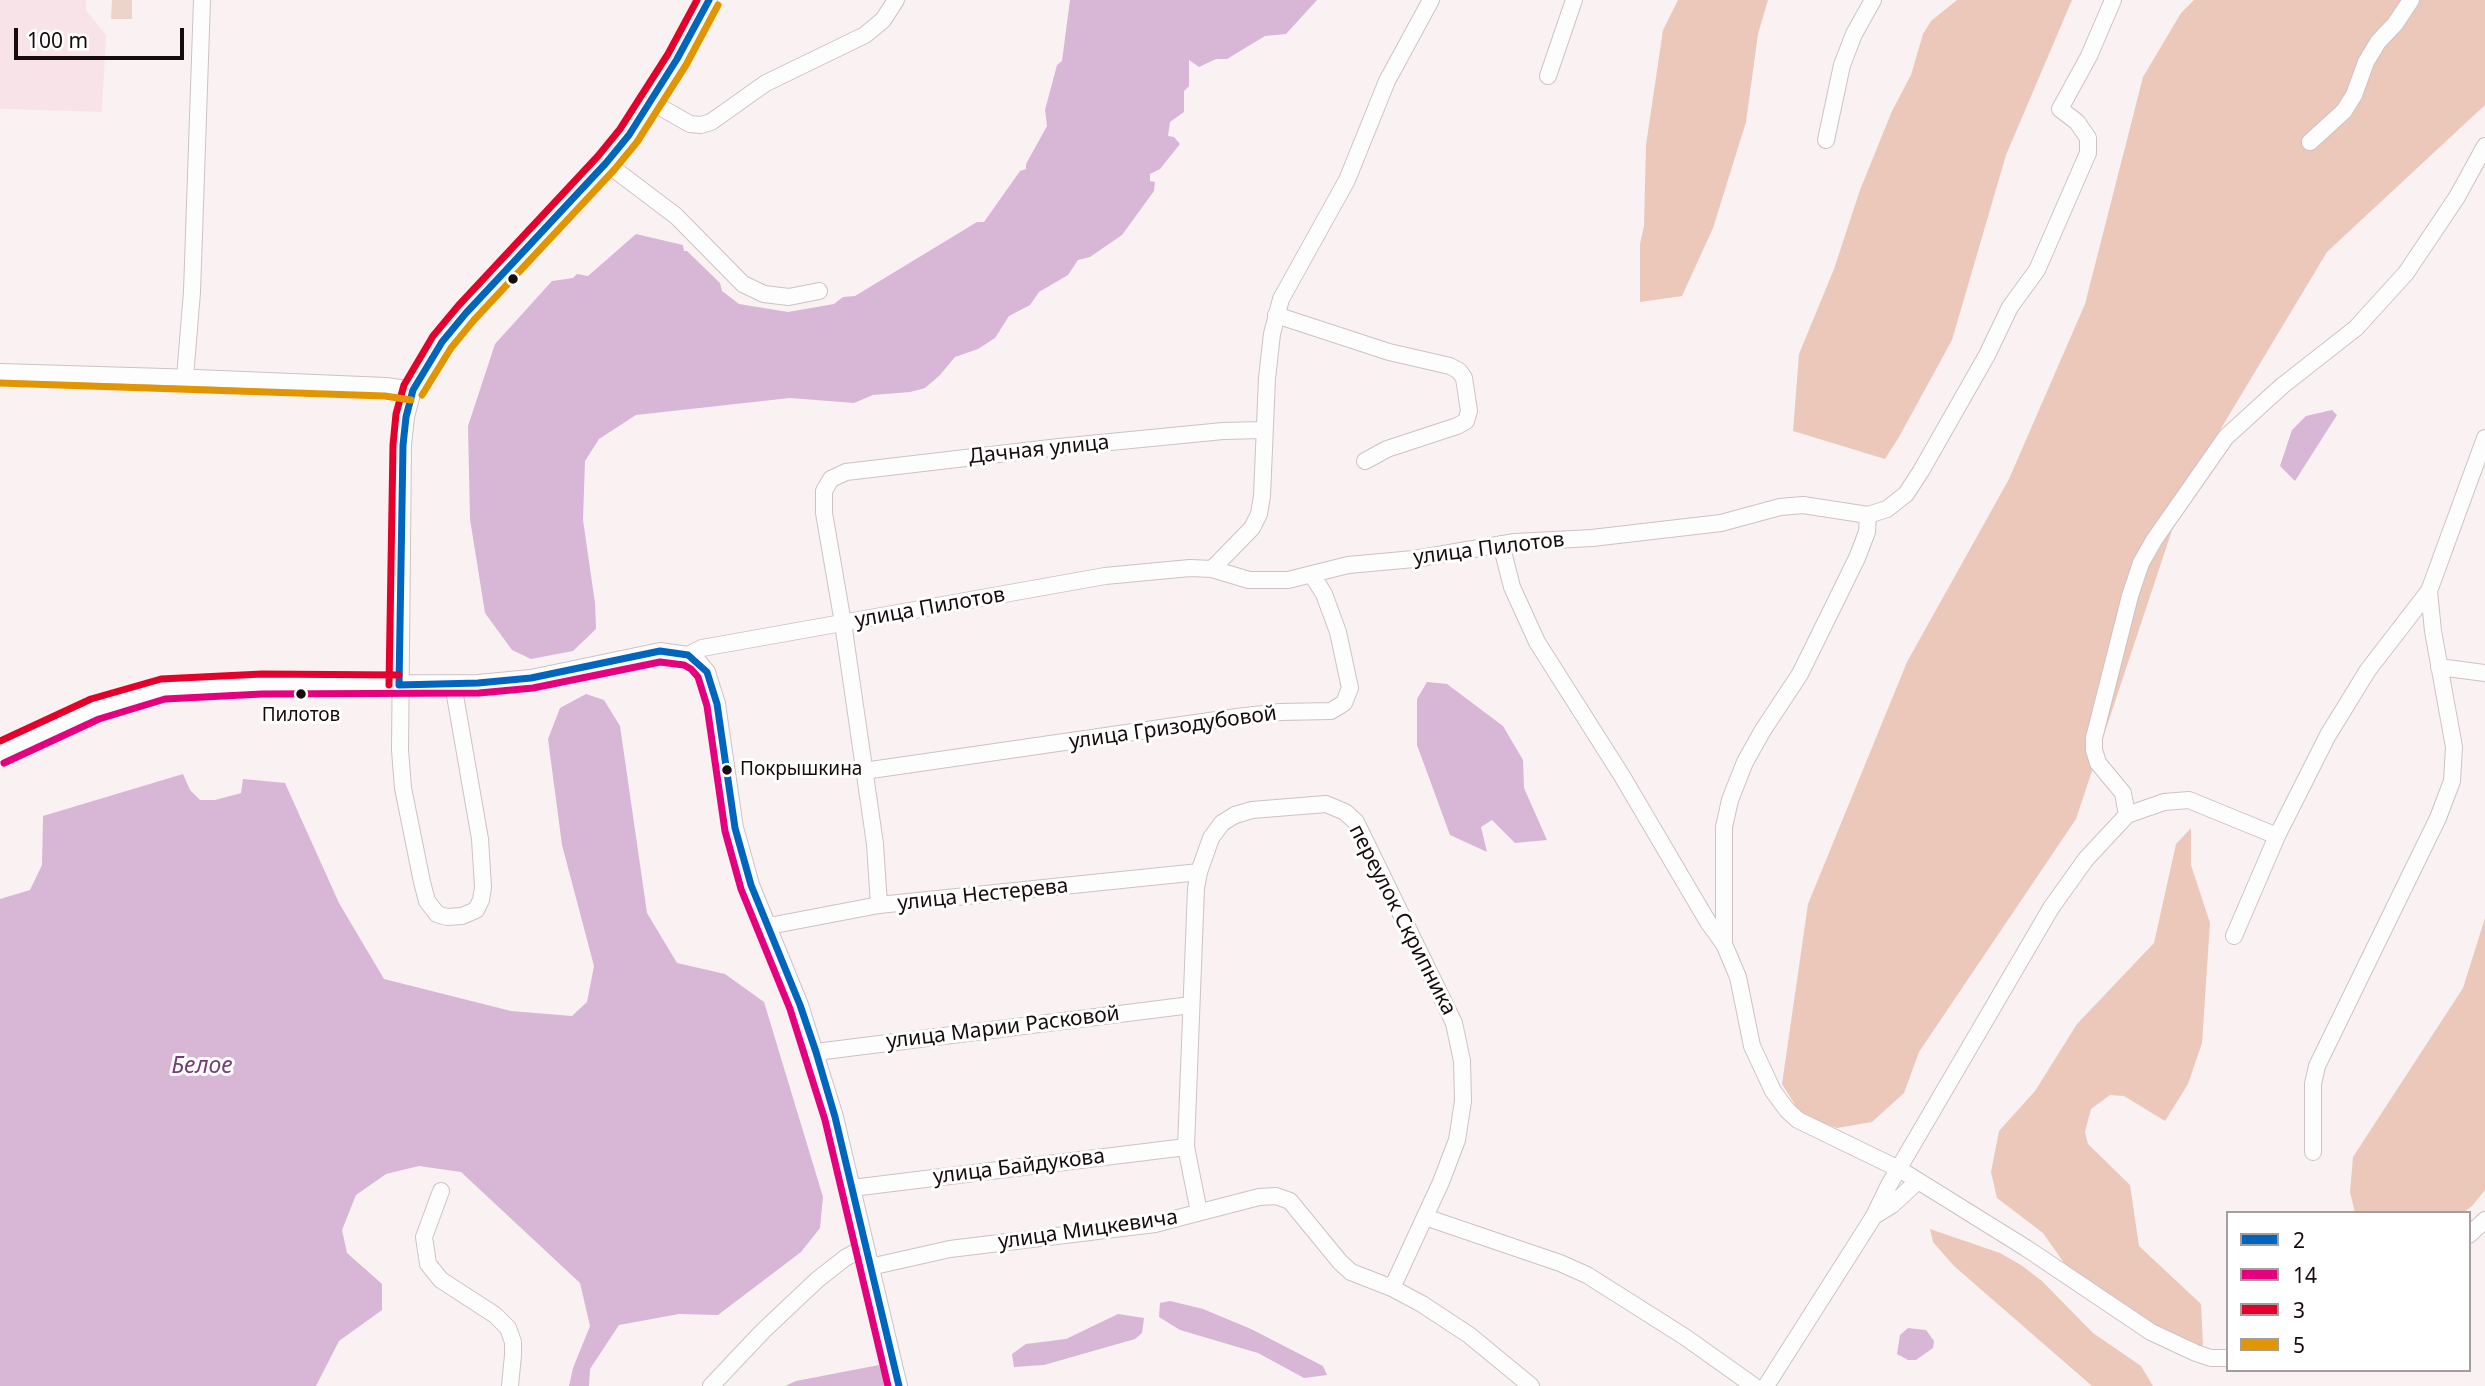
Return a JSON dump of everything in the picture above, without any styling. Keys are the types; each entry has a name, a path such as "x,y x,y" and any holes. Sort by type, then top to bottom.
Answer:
{"street":[{"path":"185,377 192,292 202,0"},
{"path":"453,684 480,839 483,887 476,910 462,916 447,917 437,914 427,901 403,788 400,750 403,445 413,390 442,342 466,313 606,163 651,102 709,0"},
{"path":"651,102 690,124 701,125 766,83 865,35 883,20 895,0"},
{"path":"1212,569 1252,528 1259,514 1267,378 1276,315 1281,299 1347,180 1387,81 1431,0"},
{"path":"1548,76 1574,0"},
{"path":"1826,140 1842,65 1854,34 1873,0"},
{"path":"1724,944 1724,827 1730,800 1745,762 1801,674 1857,558 1867,532 1868,515 1887,509 1906,494 1914,483 1987,355 2010,307 2037,270 2088,153 2088,138 2077,122 2060,109 2090,56 2113,0"},
{"path":"2310,142 2344,111 2378,42 2395,24 2411,0"},
{"path":"2127,815 2123,793 2098,763 2094,738 2141,563 2226,437 2282,386 2356,328 2406,274 2457,197 2485,146"},
{"path":"606,163 677,216 743,284 764,294 789,297 819,291"},
{"path":"1276,315 1389,352 1450,366 1464,377 1469,411 1466,421 1395,446 1364,461"},
{"path":"0,372 185,377 386,386 413,390"},
{"name":"Дачная улица","path":"843,623 824,513 824,491 831,479 846,472 1146,438 1263,430"},
{"path":"2234,936 2277,836 2347,703 2368,670 2430,591 2485,438"},
{"name":"улица Пилотов","path":"0,753 95,709 163,689 262,684 453,684 531,678 660,651 688,654 702,648 1105,576 1190,568 1212,569 1249,580 1288,580 1348,565 1414,559 1500,544 1592,538 1721,523 1780,507 1803,505 1868,515"},
{"path":"1500,544 1512,587 1537,642 1724,944 1738,977 1752,1046 1764,1075 1787,1110 1798,1120 1899,1169 2026,1248 2151,1332 2196,1353 2226,1359"},
{"name":"улица Гризодубовой","path":"864,771 1237,717 1280,712 1331,711 1344,703 1350,688 1338,632 1325,594 1312,575"},
{"path":"2313,1152 2314,1084 2317,1066 2438,818 2452,781 2454,747 2430,611 2430,591"},
{"path":"843,623 875,844 879,905"},
{"path":"688,654 707,672 712,682 735,828 751,885 800,1005 816,1052 835,1117 899,1386"},
{"path":"2439,667 2485,673"},
{"path":"1766,1386 1874,1216 2064,887 2086,859 2127,815 2164,802 2189,800 2277,836"},
{"name":"переулок Скрипника","path":"1199,1212 1186,1147 1199,872 1212,838 1222,823 1235,815 1252,810 1326,804 1345,812 1356,822 1454,1023 1462,1061 1463,1101 1457,1140 1392,1288"},
{"name":"улица Нестерева","path":"769,926 879,905 1199,872"},
{"name":"улица Марии Расковой","path":"816,1052 1191,1005"},
{"name":"улица Байдукова","path":"852,1188 1186,1147"},
{"path":"1874,1216 1892,1205 1918,1181"},
{"path":"440,1191 424,1237 428,1264 441,1280 495,1315 508,1328 513,1342 510,1386"},
{"name":"улица Мицкевича","path":"870,1267 950,1249 1155,1224 1259,1197 1276,1196 1290,1201 1352,1272 1422,1304 1469,1335 1531,1386"},
{"path":"1425,1217 1560,1263 1587,1275 1754,1386"},
{"path":"2471,1233 2485,1220"},
{"path":"711,1386 763,1331 817,1280 845,1258 865,1247"}],"shaded area":[{"path":"0,0 86,0 86,10 106,35 102,112 0,109"},
{"path":"112,0 132,0 132,19 111,19"},
{"path":"1678,0 1768,0 1758,34 1746,122 1713,228 1682,296 1640,302 1640,244 1644,226 1646,145 1663,30"},
{"path":"1957,0 2072,0 2006,155 1952,340 1885,459 1793,431 1799,354 1834,269 1860,190 1892,111 1911,75 1923,34 1931,21"},
{"path":"2194,0 2485,0 2485,105 2327,252 2187,485 2076,819 1919,1052 1904,1093 1872,1122 1837,1128 1802,1116 1782,1084 1808,904 1907,662 2009,479 2085,304 2143,77 2181,13"},
{"path":"2191,828 2191,865 2210,923 2202,1043 2188,1084 2165,1121 2124,1096 2110,1095 2091,1109 2085,1132 2088,1144 2130,1185 2139,1246 2201,1304 2203,1345 2191,1351 2081,1287 2043,1233 1997,1198 1991,1172 1999,1131 2035,1091 2077,1024 2154,943 2176,844"},
{"path":"2485,918 2485,1190 2466,1211 2355,1211 2350,1192 2353,1157 2463,988"},
{"path":"1930,1229 2000,1253 2021,1265 2042,1281 2093,1333 2141,1366 2153,1386 2092,1386 1954,1266 1933,1242"}],"water":[{"path":"1070,0 1317,0 1286,34 1265,36 1227,59 1216,59 1199,67 1189,60 1189,86 1184,91 1184,112 1170,122 1168,136 1174,137 1180,144 1160,169 1150,174 1150,181 1155,182 1154,191 1122,235 1090,257 1078,260 1068,275 1039,292 1030,305 1009,316 995,338 978,349 955,357 925,388 873,395 854,403 790,398 636,415 599,439 585,461 583,520 596,629 573,651 531,659 512,650 485,613 470,519 468,426 495,344 552,281 573,278 577,274 588,276 636,234 683,245 684,251 720,283 722,291 739,304 788,312 834,304 843,297 855,296 977,222 984,222 1020,171 1026,169 1026,164 1047,126 1045,110 1057,65 1062,61"},
{"path":"2332,410 2337,415 2295,481 2280,466 2292,430 2306,416"},
{"path":"1427,682 1447,684 1503,726 1523,760 1524,788 1547,840 1515,843 1492,820 1481,827 1487,852 1450,835 1417,745 1417,699"},
{"name":"Белое","path":"586,694 604,700 620,726 647,913 677,963 725,974 764,1002 823,1197 820,1228 801,1252 718,1315 679,1314 619,1325 590,1369 589,1386 569,1386 573,1368 590,1326 580,1283 461,1172 419,1166 386,1174 356,1195 342,1230 347,1253 382,1284 382,1310 339,1341 316,1386 0,1386 0,899 30,890 42,865 43,816 183,774 190,790 200,800 215,800 241,793 243,779 285,783 339,903 384,979 511,1011 572,1016 587,1002 594,966 562,845 548,739 560,708"},
{"path":"1170,1301 1203,1309 1251,1329 1323,1366 1327,1375 1304,1378 1258,1353 1180,1330 1159,1317 1160,1303"},
{"path":"1118,1314 1144,1318 1142,1333 1135,1339 1044,1365 1014,1367 1012,1354 1026,1344 1066,1339"},
{"path":"1908,1328 1926,1330 1934,1341 1933,1348 1916,1360 1908,1360 1897,1354 1900,1335"},
{"path":"879,1365 886,1385 785,1386 796,1381"}],"transit line":[{"name":"3","path":"389,685 393,445 396,414 404,385 433,336 458,306 620,129 668,54 697,0"},
{"name":"2","path":"399,685 403,445 413,390 442,342 466,313 629,135 677,59 709,0"},
{"name":"5","path":"422,395 451,348 474,320 637,142 686,65 718,5"},
{"name":"5","path":"0,383 385,396 411,400"},
{"name":"2","path":"399,685 478,683 531,678 660,651 688,655 707,672 717,704 735,828 751,885 800,1005 816,1052 835,1117 899,1386"},
{"name":"14","path":"4,763 99,719 165,699 262,694 479,693 533,688 660,662 684,665 691,669 698,677 707,706 725,831 741,889 790,1009 825,1120 888,1386"},
{"name":"3","path":"0,741 91,699 161,679 262,674 399,675"}],"place":[{"name":"Пилотов","path":"301,694"},
{"name":"Покрышкина","path":"727,770"}]}
